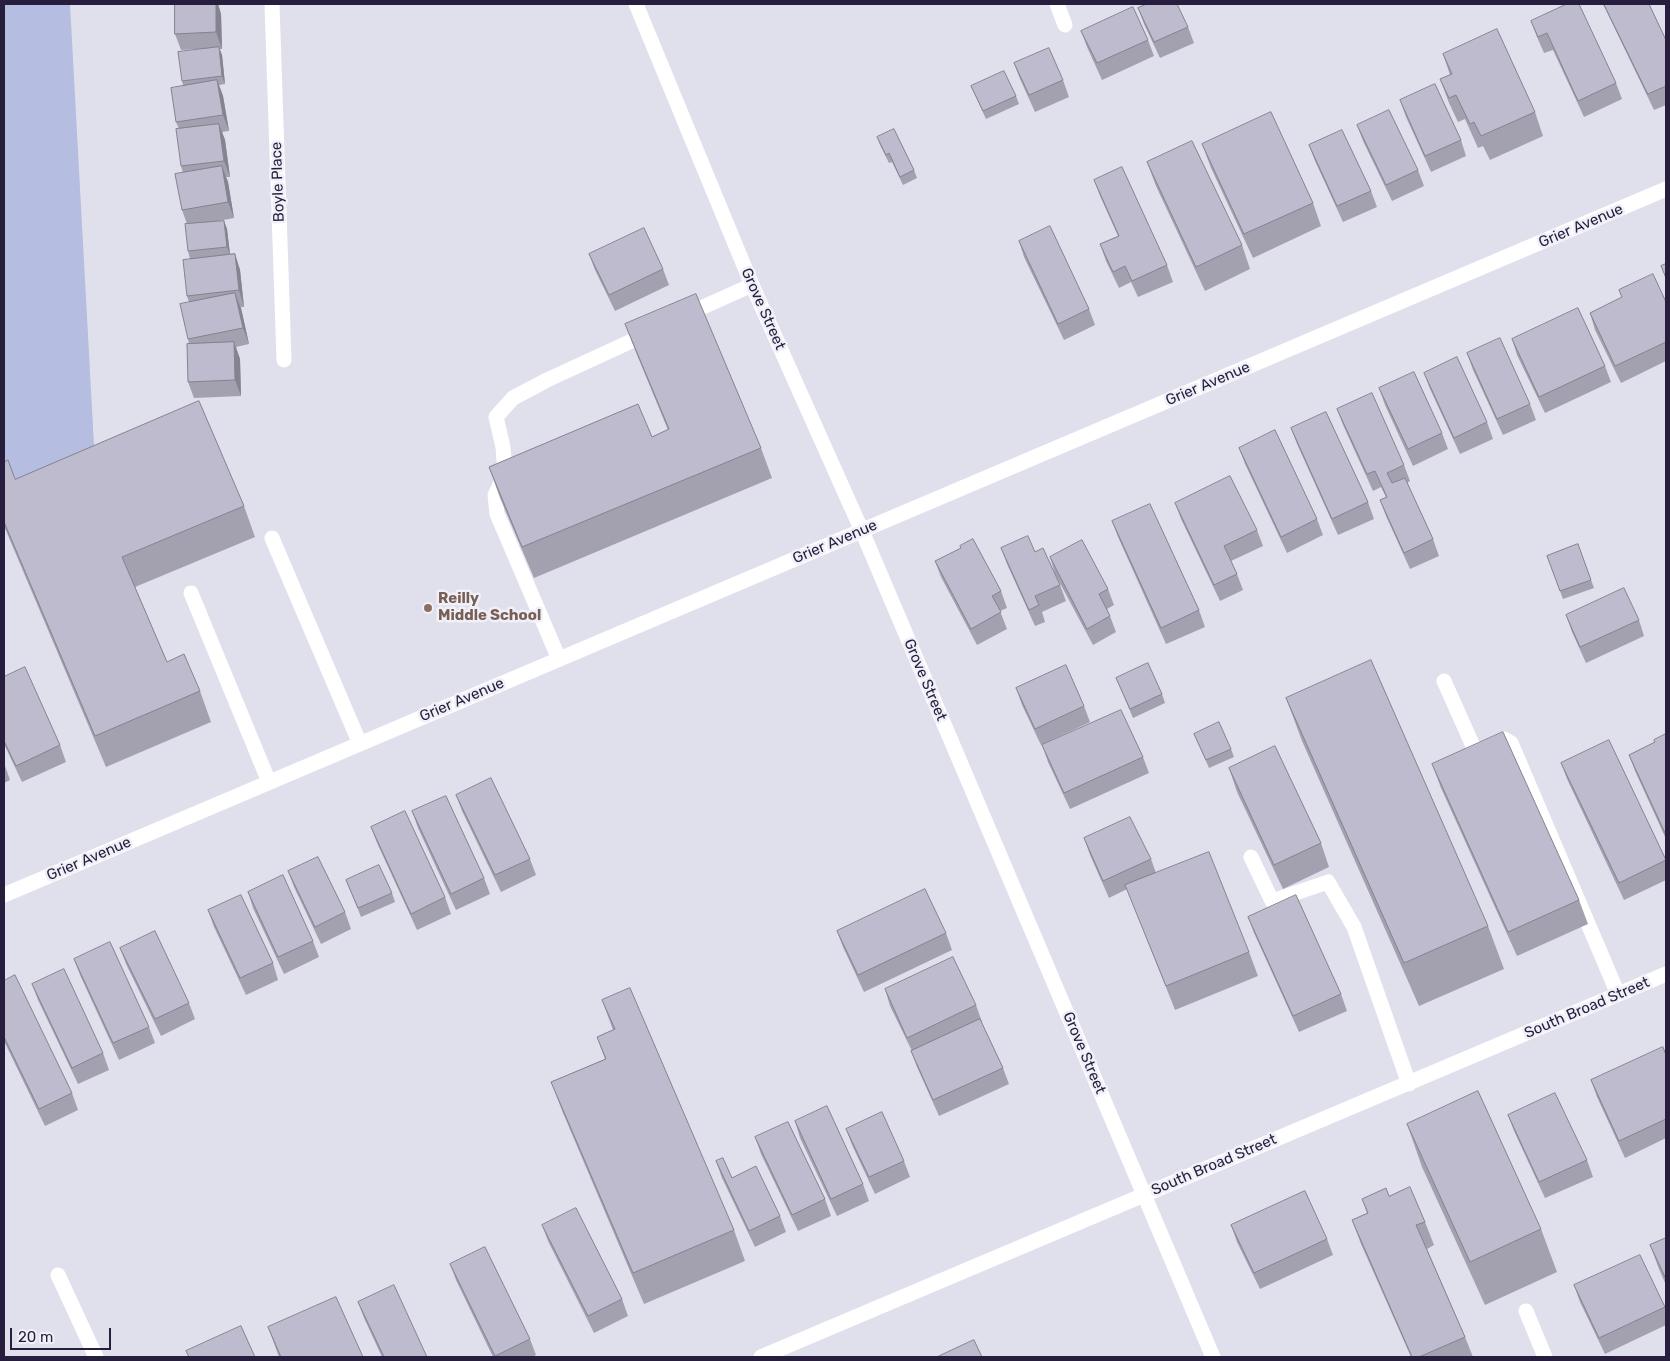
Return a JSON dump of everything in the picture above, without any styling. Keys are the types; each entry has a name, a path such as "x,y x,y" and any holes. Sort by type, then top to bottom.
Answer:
{"street":[{"name":"Boyle Place","path":"272,4 284,360"},
{"name":"Grove Street","path":"636,4 752,285 862,531 1213,1357"},
{"path":"1057,4 1065,25"},
{"name":"Grier Avenue","path":"4,895 1666,190"},
{"path":"559,659 498,514 495,495 505,474 504,447 496,417 513,398 547,380 752,285"},
{"path":"272,538 360,744"},
{"path":"191,593 269,782"},
{"path":"1444,682 1473,746 1479,751 1504,739 1511,742 1618,994"},
{"path":"1251,857 1272,901 1328,882 1354,927 1409,1084"},
{"name":"South Broad Street","path":"761,1357 1666,974"},
{"path":"58,1275 96,1357"},
{"path":"1526,1311 1545,1357"}],"shaded area":[{"path":"4,4 70,4 95,464 4,486"}],"building":[{"path":"175,4 216,4 216,32 175,34"},
{"path":"1147,4 1177,4 1188,27 1154,42 1138,8"},
{"path":"1567,4 1579,4 1616,83 1578,101 1547,33 1538,37 1531,21"},
{"path":"1604,4 1649,4 1666,40 1666,86 1648,94"},
{"path":"1133,7 1148,40 1097,63 1081,31"},
{"path":"1497,29 1535,112 1481,136 1474,122 1470,124 1456,95 1449,98 1440,79 1452,74 1443,54"},
{"path":"219,47 222,76 182,81 178,52"},
{"path":"1049,48 1063,80 1029,95 1014,63"},
{"path":"1004,71 1016,96 983,111 971,86"},
{"path":"217,80 223,115 176,122 171,88"},
{"path":"1435,84 1461,140 1425,156 1400,100"},
{"path":"1389,110 1418,170 1386,185 1357,125"},
{"path":"1271,112 1313,203 1244,234 1202,144"},
{"path":"219,124 224,161 181,166 176,129"},
{"path":"894,129 914,170 900,177 889,153 886,155 877,137"},
{"path":"1342,130 1371,191 1337,206 1309,145"},
{"path":"1192,141 1242,245 1196,267 1147,162"},
{"path":"222,166 228,202 182,210 175,174"},
{"path":"1122,167 1167,265 1132,281 1125,266 1113,272 1100,244 1119,236 1094,180"},
{"path":"224,221 227,247 188,251 185,224"},
{"path":"1050,226 1089,309 1058,324 1019,241"},
{"path":"644,228 663,269 609,295 589,254"},
{"path":"235,254 239,290 187,296 183,260"},
{"path":"1666,264 1666,278 1661,266"},
{"path":"1653,274 1666,302 1666,342 1615,366 1590,313 1622,297 1619,290"},
{"path":"235,293 243,328 188,339 180,304"},
{"path":"696,294 761,448 522,547 489,467 638,404 652,437 669,429 625,324"},
{"path":"1578,308 1605,366 1539,397 1512,339"},
{"path":"1500,338 1530,404 1497,419 1467,353"},
{"path":"234,342 235,380 188,382 187,344"},
{"path":"1457,357 1487,422 1454,438 1424,373"},
{"path":"1414,372 1442,433 1408,449 1379,388"},
{"path":"1372,393 1404,465 1387,473 1392,483 1405,478 1433,539 1404,553 1380,500 1387,497 1375,471 1367,474 1337,409"},
{"path":"199,401 244,506 122,557 167,662 184,654 200,691 95,736 4,522 4,462 8,460 15,479"},
{"path":"1326,412 1368,502 1332,519 1291,428"},
{"path":"1275,430 1317,519 1281,537 1239,448"},
{"path":"1230,476 1257,530 1224,546 1237,574 1214,585 1175,503"},
{"path":"1150,504 1199,610 1161,628 1112,521"},
{"path":"1028,536 1035,552 1043,548 1060,585 1035,596 1039,605 1029,610 1001,548"},
{"path":"973,539 1001,591 992,596 1001,612 971,629 935,561 961,548 960,546"},
{"path":"1082,540 1108,589 1099,594 1110,616 1087,629 1050,557"},
{"path":"1578,544 1591,580 1560,591 1547,556"},
{"path":"1624,588 1639,620 1580,647 1566,615"},
{"path":"1371,660 1488,926 1404,963 1286,698"},
{"path":"1148,663 1162,694 1130,709 1116,678"},
{"path":"1066,665 1084,706 1035,729 1016,688"},
{"path":"25,667 60,745 16,766 4,741 4,677"},
{"path":"1121,710 1143,757 1064,793 1042,745"},
{"path":"1219,722 1231,749 1206,760 1194,734"},
{"path":"1503,732 1579,900 1508,932 1432,764"},
{"path":"1666,734 1666,835 1629,755 1655,742 1654,740"},
{"path":"1609,740 1666,860 1619,883 1561,763"},
{"path":"1275,746 1321,843 1274,865 1229,768"},
{"path":"491,778 530,859 495,875 456,795"},
{"path":"446,796 484,878 451,894 412,811"},
{"path":"405,811 445,897 411,914 371,827"},
{"path":"1130,817 1151,859 1103,881 1084,838"},
{"path":"1209,852 1249,952 1166,986 1125,885"},
{"path":"318,857 345,912 315,927 288,871"},
{"path":"379,865 392,893 358,908 346,880"},
{"path":"283,875 313,941 278,957 248,892"},
{"path":"925,889 946,933 858,975 837,931"},
{"path":"241,895 273,963 240,978 208,910"},
{"path":"1296,895 1341,994 1293,1016 1248,917"},
{"path":"155,931 189,1003 155,1019 120,948"},
{"path":"110,942 149,1027 113,1043 74,959"},
{"path":"953,957 976,1005 907,1038 885,989"},
{"path":"64,969 103,1053 72,1068 32,984"},
{"path":"15,975 72,1093 39,1109 4,1037 4,981"},
{"path":"630,988 734,1230 633,1273 551,1082 606,1059 597,1037 615,1029 602,1000"},
{"path":"980,1019 1003,1068 933,1100 911,1051"},
{"path":"1663,1047 1666,1055 1666,1119 1619,1141 1591,1080"},
{"path":"1478,1091 1541,1229 1470,1262 1407,1124"},
{"path":"1555,1093 1587,1160 1539,1182 1508,1115"},
{"path":"827,1106 863,1184 831,1199 795,1121"},
{"path":"882,1112 904,1161 869,1177 846,1129"},
{"path":"788,1122 825,1199 792,1215 755,1137"},
{"path":"723,1158 732,1178 756,1166 780,1216 749,1231 716,1161"},
{"path":"1410,1187 1425,1222 1416,1225 1465,1337 1419,1357 1412,1357 1352,1220 1368,1213 1362,1199 1386,1188 1389,1196"},
{"path":"1305,1191 1327,1239 1254,1273 1231,1225"},
{"path":"576,1208 622,1299 588,1316 542,1225"},
{"path":"1666,1238 1666,1279 1650,1245"},
{"path":"485,1247 530,1339 495,1356 450,1264"},
{"path":"1640,1255 1665,1307 1599,1338 1574,1285"},
{"path":"394,1285 427,1357 384,1357 358,1302"},
{"path":"336,1297 363,1357 281,1357 268,1327"},
{"path":"241,1326 255,1357 189,1357 186,1351"},
{"path":"974,1340 982,1357 937,1357"}],"place":[{"name":"Reilly Middle School","path":"428,608"}]}
